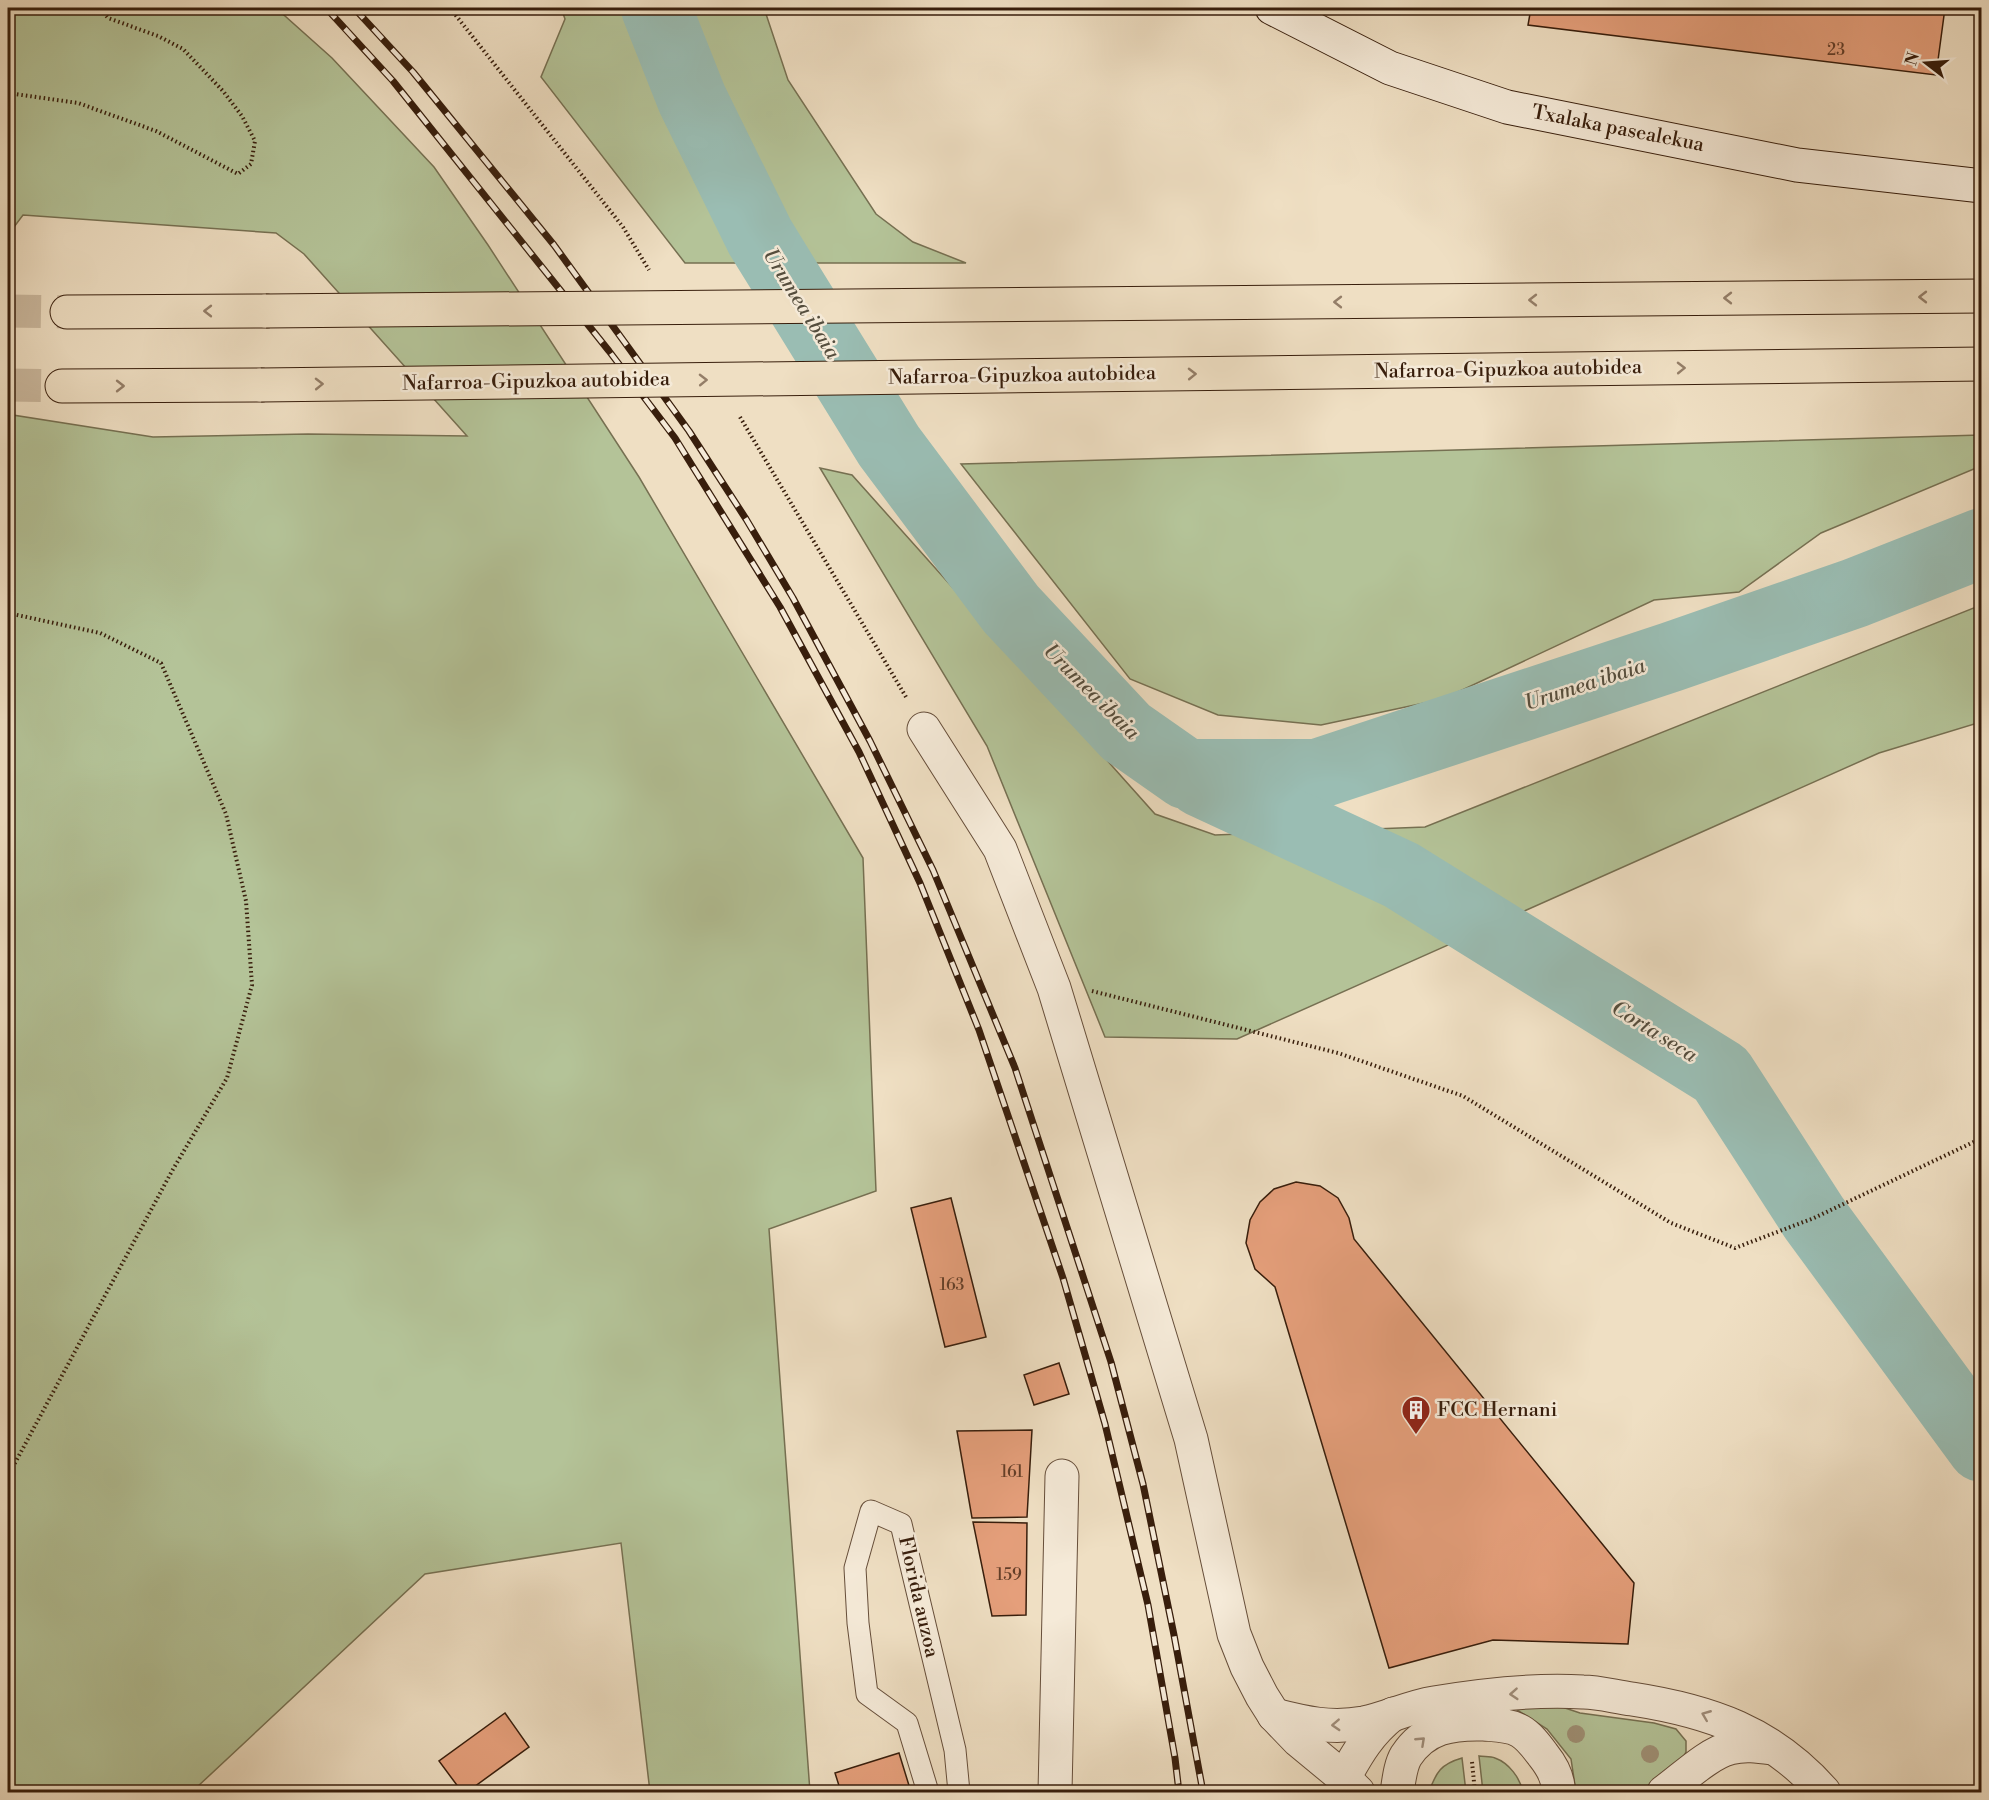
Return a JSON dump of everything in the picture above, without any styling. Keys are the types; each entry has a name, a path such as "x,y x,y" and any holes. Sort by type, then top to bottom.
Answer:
{"highway":[{"path":"67,312 1982,296"},
{"name":"Nafarroa-Gipuzkoa autobidea","path":"62,386 1982,364"}],"street":[{"name":"Txalaka pasealekua","path":"1272,8 1390,68 1507,107 1797,165 1982,186"},
{"path":"924,729 1000,849 1054,988 1191,1439 1234,1634 1252,1680 1274,1715 1298,1740 1351,1785 1399,1782 1406,1757 1427,1735 1448,1725 1500,1725 1521,1731 1534,1743 1550,1763 1558,1785 1558,1792"},
{"path":"1055,1792 1062,1476"},
{"path":"1274,1715 1313,1725 1363,1723 1413,1706 1465,1698 1585,1692 1697,1712 1751,1734 1777,1749 1824,1792"},
{"path":"1351,1785 1359,1749 1370,1735 1393,1714"},
{"path":"1664,1792 1728,1748 1750,1745 1777,1749"}],"lane":[{"name":"Florida auzoa","path":"928,1792 907,1723 867,1694 858,1623 855,1568 871,1511 901,1524 955,1750 959,1792"}],"path":[{"path":"8,93 78,103 156,131 238,174 251,164 255,141 242,116 223,91 183,49 158,36 108,18 100,8"},
{"path":"8,614 100,633 161,663 226,814 246,901 252,985 227,1078 172,1171 8,1476"},
{"path":"1054,988 1080,988 1338,1053 1463,1096 1671,1223 1735,1248 1814,1218 1982,1138"},
{"path":"1472,1760 1475,1792"}],"green space":[{"path":"8,8 276,8 332,58 434,167 488,245 639,477 863,858 876,1191 769,1229 810,1792 650,1792 621,1543 425,1574 193,1792 8,1792 8,326 13,415 153,437 308,434 467,436 304,254 276,233 23,215 8,235"},
{"path":"561,8 764,8 788,80 876,214 913,242 966,263 685,263 541,77 565,19"},
{"path":"1981,435 1981,466 1821,533 1739,592 1654,600 1443,699 1321,725 1218,715 1130,679 961,464"},
{"path":"820,468 852,475 1155,814 1215,835 1425,827 1981,605 1981,722 1879,753 1237,1039 1105,1037 987,746"},
{"path":"1550,1703 1580,1713 1654,1723 1676,1729 1686,1741 1686,1752 1680,1763 1639,1792 1576,1792 1571,1759 1547,1729 1511,1706"},
{"path":"1479,1756 1493,1757 1505,1763 1517,1776 1523,1792 1483,1792"},
{"path":"1462,1758 1466,1792 1429,1792 1440,1770 1449,1763"}],"building":[{"path":"1531,8 1945,8 1936,75 1528,25"},
{"name":"FCC Hernani","path":"1296,1182 1320,1186 1338,1198 1349,1218 1354,1239 1634,1583 1628,1644 1493,1640 1389,1668 1275,1287 1255,1269 1246,1243 1250,1220 1260,1202 1274,1189"},
{"path":"951,1198 986,1337 945,1347 911,1208"},
{"path":"1059,1363 1069,1394 1034,1405 1024,1375"},
{"path":"1032,1430 1027,1517 972,1518 957,1431"},
{"path":"973,1522 1027,1523 1026,1615 992,1616"},
{"path":"505,1713 529,1747 467,1792 462,1792 439,1761"},
{"path":"899,1753 911,1792 841,1792 835,1773"}],"waterway":[{"name":"Urumea ibaia","path":"656,8 692,99 760,237 889,446 1011,609 1126,732 1186,774 1317,774 1671,657 1855,593 1982,543"},
{"name":"Corta seca","path":"1201,782 1401,875 1721,1074 1814,1218 1982,1447"}],"tunnel":[{"path":"8,311 67,312"},
{"path":"8,385 62,386"}],"railway":[{"path":"326,8 393,81 609,351 675,438 780,607 859,752 920,883 979,1030 1063,1278 1105,1424 1148,1605 1179,1792"},
{"path":"354,8 413,72 554,245 689,431 746,519 793,598 870,741 933,870 1015,1068 1111,1362 1143,1484 1203,1792"}],"place":[{"name":"FCC Hernani","path":"1416,1436"}]}
